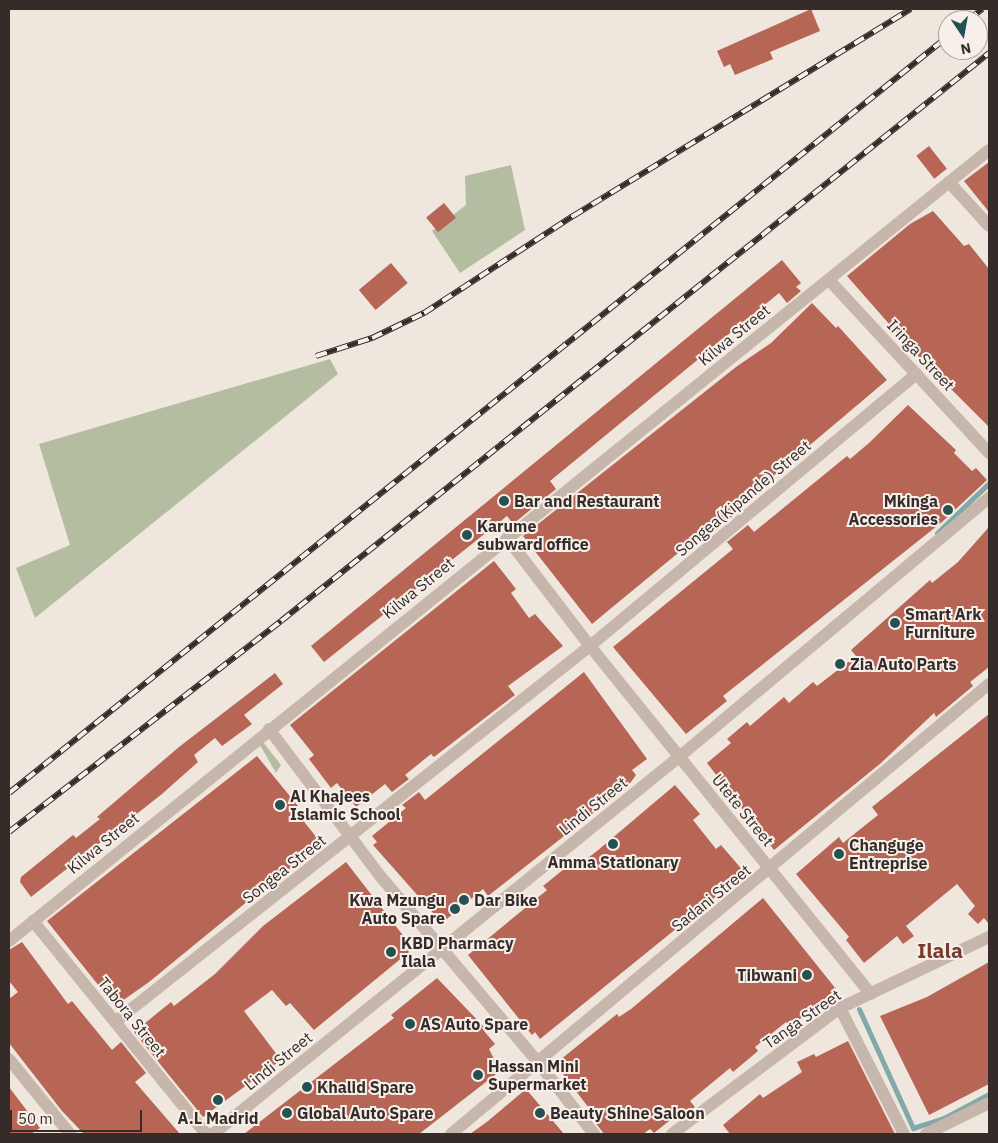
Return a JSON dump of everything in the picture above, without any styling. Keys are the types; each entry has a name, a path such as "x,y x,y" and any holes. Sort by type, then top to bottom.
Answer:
{"street":[{"name":"Kilwa Street","path":"9,941 269,729 989,150"},
{"path":"949,182 989,226"},
{"name":"Iringa Street","path":"829,280 989,453"},
{"name":"Songea(Kipande) Street","path":"590,646 916,374"},
{"name":"Lindi Street","path":"213,1134 679,757 989,498"},
{"name":"Utete Street","path":"507,538 590,646 871,994"},
{"name":"Songea Street","path":"115,1022 350,838 590,646"},
{"name":"Sadani Street","path":"451,1134 770,870 989,684"},
{"path":"269,729 350,838 537,1061 594,1134"},
{"name":"Tabora Street","path":"34,921 206,1134"},
{"name":"Tanga Street","path":"672,1134 840,1008 989,937"},
{"path":"840,1008 904,1134"},
{"path":"9,1059 70,1134"},
{"path":"926,1134 989,1103"}],"green space":[{"path":"511,165 525,230 460,273 432,231 466,205 465,176"},
{"path":"330,359 338,374 35,618 16,568 70,545 39,444"},
{"path":"263,742 281,765 276,773 260,745"}],"building":[{"path":"811,9 820,31 770,52 773,59 735,75 730,64 724,67 717,51"},
{"path":"929,146 947,169 934,179 916,156"},
{"path":"989,162 989,212 964,181"},
{"path":"444,203 456,218 438,232 426,217"},
{"path":"933,211 964,246 969,244 989,269 989,427 911,349 847,276 910,224"},
{"path":"782,260 801,283 796,287 801,291 787,303 779,293 550,481 556,489 513,524 507,516 324,662 311,646"},
{"path":"391,263 408,283 376,310 359,290"},
{"path":"812,303 836,328 838,326 887,380 734,509 737,513 716,530 712,525 592,624 523,536 736,367 771,343"},
{"path":"908,405 956,450 954,453 972,471 976,468 987,480 942,522 723,696 727,701 686,734 613,647 733,549 727,542 748,525 754,532 847,456 850,459"},
{"path":"989,527 989,667 970,682 973,686 936,717 934,713 881,763 774,850 707,763 731,743 727,739 747,722 750,726 784,697 789,703 813,682 817,686 856,656 851,650 930,580 932,583 958,562"},
{"path":"494,561 516,589 511,593 529,618 535,614 563,646 508,686 515,695 434,757 431,754 405,775 409,779 392,792 385,784 356,807 337,783 331,788 309,759 314,755 290,725"},
{"path":"584,672 647,759 632,770 636,775 631,782 597,810 488,896 483,889 442,923 373,845 377,842 372,836 406,808 402,805 419,792 425,800"},
{"path":"275,673 283,684 244,715 252,724 222,746 215,738 194,755 198,762 162,794 31,897 20,882 21,877 73,835 76,838 100,819 97,817 179,747"},
{"path":"989,714 989,924 984,918 978,924 968,914 975,906 957,884 906,926 914,936 903,944 897,936 864,963 846,940 849,937 796,874 839,837 843,843 878,815 872,807"},
{"path":"257,756 298,806 294,809 321,843 256,898 254,896 149,982 115,1006 47,921"},
{"path":"675,785 700,814 693,820 716,849 721,845 745,873 540,1039 535,1032 532,1035 468,955 547,890 543,886 564,869 569,867 572,870 597,851"},
{"path":"346,862 405,938 401,942 409,952 314,1030 290,1003 286,1006 272,990 244,1011 281,1060 203,1117 134,1032 171,1002 174,1006 215,974 263,926"},
{"path":"763,898 836,989 821,1002 820,1007 809,1007 808,1017 804,1016 790,1026 786,1022 755,1047 758,1051 733,1072 730,1068 690,1101 695,1107 682,1116 679,1113 654,1133 650,1129 643,1134 604,1134 595,1122 599,1121 555,1064 617,1014 619,1017 631,1009"},
{"path":"22,942 68,1004 72,1001 112,1050 121,1042 146,1073 135,1082 180,1134 84,1134 62,1111 9,1043 9,999 18,992 9,981 9,950"},
{"path":"989,962 989,1084 929,1115 880,1016 927,997"},
{"path":"437,978 486,1029 484,1031 495,1044 489,1049 500,1071 419,1134 244,1134 394,1018 391,1015"},
{"path":"848,1041 895,1134 730,1134 723,1125 760,1094 763,1098 802,1072 797,1062 814,1054 816,1057"},
{"path":"9,1087 40,1128 31,1134 9,1134"},
{"path":"526,1089 564,1134 470,1134 488,1121"}],"waterway":[{"path":"937,533 989,483"},
{"path":"859,1009 913,1128 944,1118 989,1094"}],"railway":[{"path":"316,356 372,338 424,313 573,216 911,9"},
{"path":"9,793 938,44"},
{"path":"9,832 281,621 989,53"}],"place":[{"name":"Bar and Restaurant","path":"504,501"},
{"name":"Mkinga Accessories","path":"948,510"},
{"name":"Karume subward office","path":"467,535"},
{"name":"Smart Ark Furniture","path":"895,623"},
{"name":"Zia Auto Parts","path":"840,664"},
{"name":"Al Khajees Islamic School","path":"280,805"},
{"name":"Amma Stationary","path":"613,844"},
{"name":"Changuge Entreprise","path":"839,854"},
{"name":"Dar Bike","path":"464,900"},
{"name":"Kwa Mzungu Auto Spare","path":"455,909"},
{"name":"KBD Pharmacy Ilala","path":"391,952"},
{"name":"Tibwani","path":"807,975"},
{"name":"AS Auto Spare","path":"410,1024"},
{"name":"Hassan Mini Supermarket","path":"478,1075"},
{"name":"Khalid Spare","path":"307,1087"},
{"name":"A.L Madrid","path":"218,1100"},
{"name":"Global Auto Spare","path":"287,1113"},
{"name":"Beauty Shine Saloon","path":"540,1113"}],"district":[{"name":"Ilala","path":"940,950"}]}
